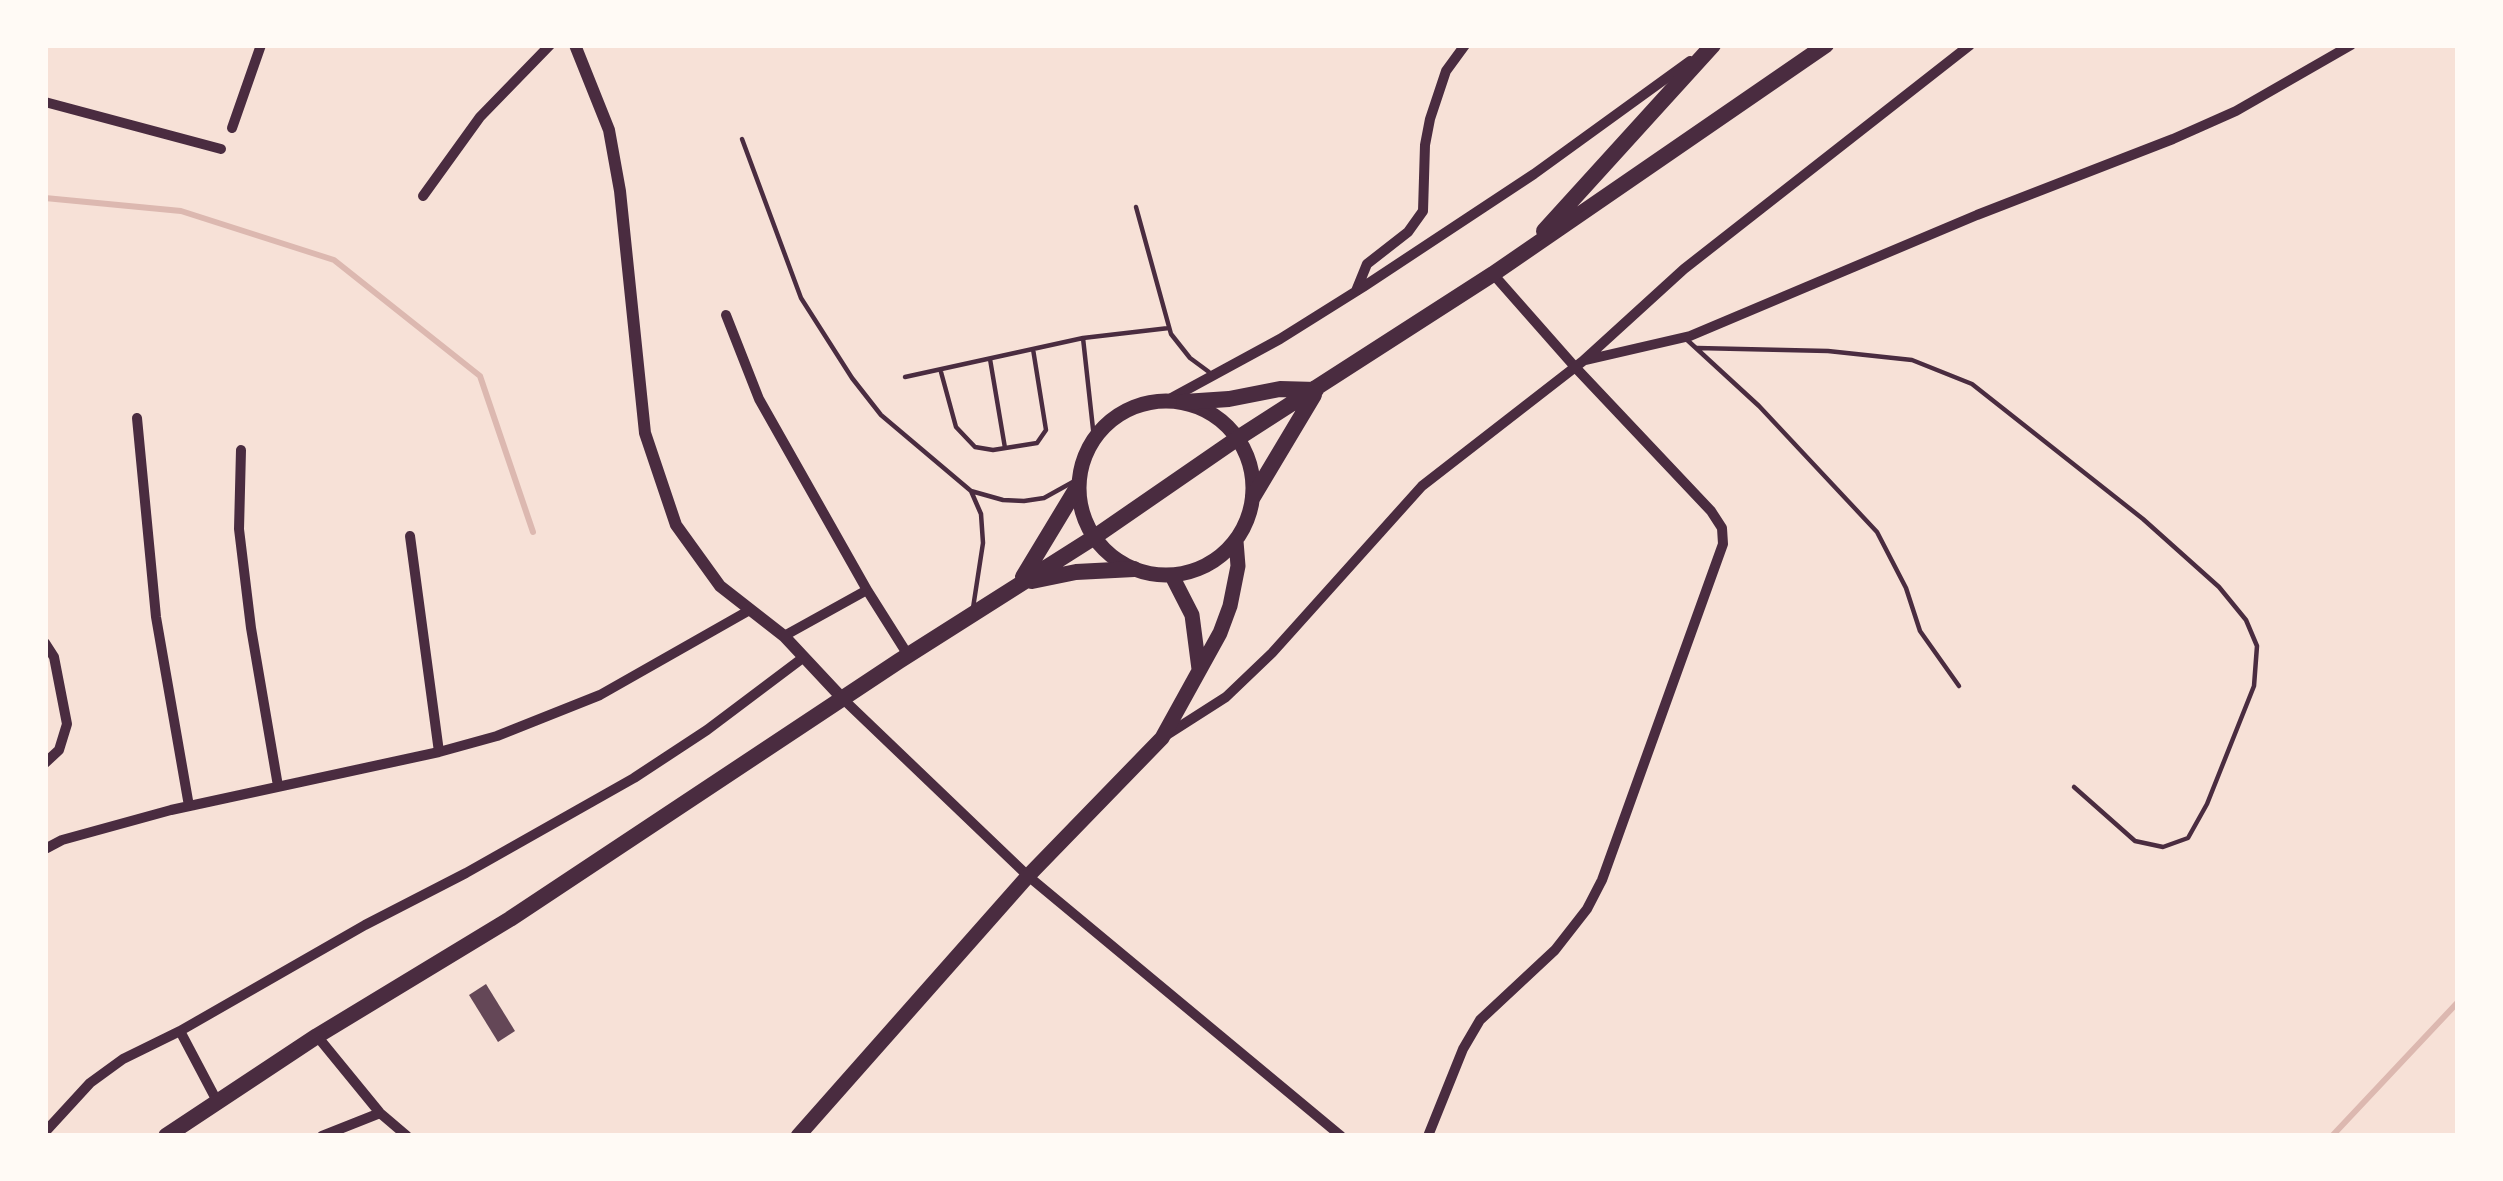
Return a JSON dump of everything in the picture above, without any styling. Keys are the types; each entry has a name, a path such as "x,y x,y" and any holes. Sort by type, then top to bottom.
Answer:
{"main road":[{"path":"1523,254 1712,45"},
{"path":"166,1136 317,1036 510,919 1093,538 1523,254 1826,45"},
{"path":"1133,569 1115,560 1093,538 1082,513 1083,460 1094,438 1112,419 1133,406 1229,399 1280,389 1317,390"},
{"path":"1019,584 1076,572 1133,569 1172,576 1218,558 1235,541 1253,496 1317,390"},
{"path":"1175,401 1205,409 1238,438 1251,466 1253,496"},
{"path":"1019,584 1079,482"},
{"path":"802,1134 1028,876 1162,737 1220,633 1236,586 1235,541"},
{"path":"1172,576 1197,632 1199,670"}],"street":[{"path":"232,128 261,45"},
{"path":"423,196 480,116 550,45"},
{"path":"575,45 613,151 645,433 676,525 700,562 748,611 784,636 1028,876 1341,1136"},
{"path":"1356,292 1367,264 1380,249 1408,232 1424,211 1430,119 1445,70 1466,45"},
{"path":"1175,401 1356,292 1534,174 1712,45"},
{"path":"1162,737 1226,697 1272,653 1422,487 1579,364 1684,269 1970,45"},
{"path":"2324,45 2333,56"},
{"path":"1579,364 1685,338 1977,215 2173,139 2236,112 2351,45"},
{"path":"45,101 221,148"},
{"path":"1428,1136 1463,1049 1480,1020 1555,950 1587,909 1602,880 1723,544 1722,528 1712,511 1493,274"},
{"path":"726,315 759,399 908,655"},
{"path":"137,418 156,616 190,806"},
{"path":"241,450 239,529 278,786"},
{"path":"410,536 439,752"},
{"path":"784,636 867,590"},
{"path":"45,850 62,840 190,806 497,736 600,694 748,611"},
{"path":"45,643 54,657 67,724 59,750 45,763"},
{"path":"48,1132 90,1083 149,1044 634,778 804,657"},
{"path":"180,1031 218,1103"},
{"path":"317,1036 380,1113 407,1136"},
{"path":"322,1136 380,1113"}],"lane":[{"path":"742,139 801,298 881,415 971,491 1024,501 1044,498 1079,482"},
{"path":"1136,206 1169,328 1190,358 1214,376"},
{"path":"905,377 1083,338 1169,328"},
{"path":"1083,338 1094,438"},
{"path":"1685,338 1760,406 1877,532 1906,588 1920,631 1958,686"},
{"path":"1697,348 1912,360 1972,384 2143,519 2219,586 2246,620 2258,646 2254,686 2188,838 2163,848 2135,841 2074,788"},
{"path":"940,369 960,433 976,447 1037,443 1046,430 1033,349"},
{"path":"989,358 1005,448"},
{"path":"971,491 981,514 983,544 971,614"}],"building":[{"path":"486,984 515,1031 498,1042 469,995"}],"waterway":[{"path":"45,198 181,211 334,260 480,376 533,532"},
{"path":"2332,1136 2458,1002"}]}
